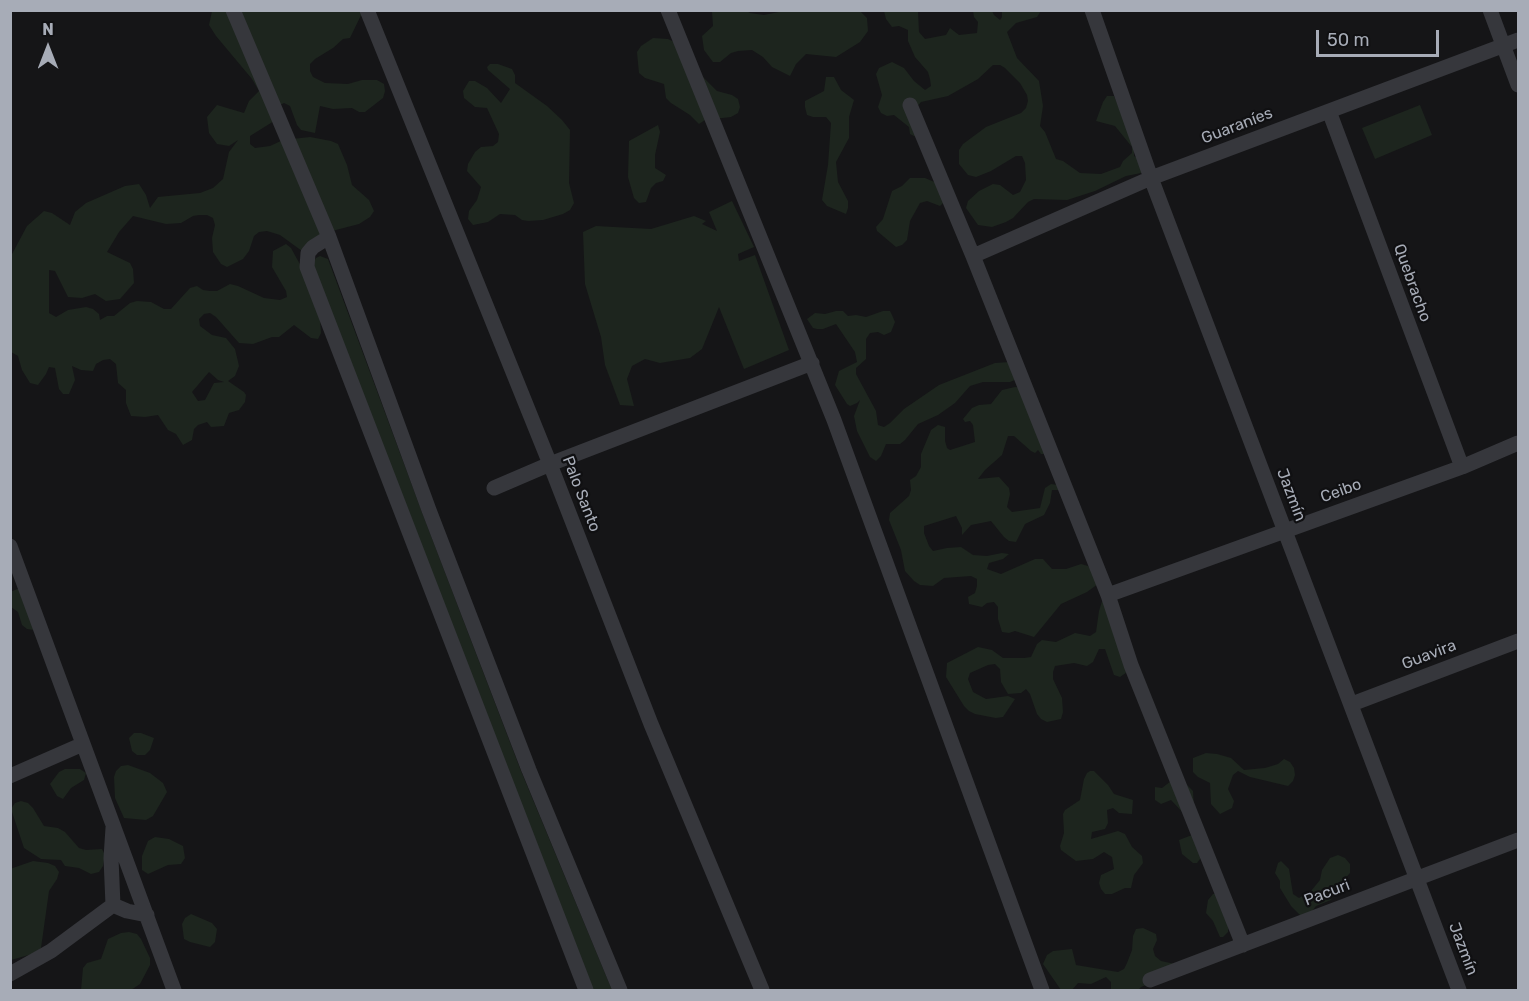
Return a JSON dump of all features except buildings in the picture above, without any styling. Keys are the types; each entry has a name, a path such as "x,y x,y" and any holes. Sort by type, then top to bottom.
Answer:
{"street":[{"path":"233,10 329,237 429,510 529,770 620,990"},
{"name":"Palo Santo","path":"367,10 550,464 651,724 762,990"},
{"path":"668,10 834,420 1042,990"},
{"name":"Jazmín","path":"1092,10 1151,178 1460,990"},
{"path":"1490,10 1518,85"},
{"name":"Guaraníes","path":"973,256 1151,178 1518,40"},
{"path":"910,105 973,256 1108,595 1131,665 1242,945"},
{"name":"Quebracho","path":"1329,111 1462,467"},
{"path":"329,237 308,253 307,267 586,990"},
{"path":"494,488 550,464 812,363"},
{"name":"Ceibo","path":"1108,595 1462,467 1518,443"},
{"path":"10,546 174,990"},
{"name":"Guavira","path":"1352,704 1518,641"},
{"path":"10,776 83,744"},
{"path":"113,905 111,858 114,825"},
{"name":"Pacuri","path":"1150,980 1518,840"},
{"path":"113,905 127,911 147,915"},
{"path":"10,974 51,951 113,905"}],"shaded area":[{"path":"789,10 860,11 867,18 868,31 860,42 836,57 806,54 796,64 790,76 772,67 752,50 731,53 720,62 713,62 704,50 702,36 713,26 712,11 747,11 764,15"},
{"path":"212,11 363,11 350,38 343,39 315,59 310,64 310,71 313,77 325,83 348,84 362,80 377,80 384,84 385,91 383,98 365,112 352,108 333,109 320,106 315,133 301,130 290,106 284,103 278,106 274,121 250,136 250,144 255,148 270,146 283,140 310,137 338,144 352,185 369,200 374,211 370,217 359,224 332,231 302,251 280,235 267,231 259,232 254,236 249,251 243,259 227,267 221,264 213,252 212,238 215,225 213,218 199,215 181,223 166,224 133,216 119,232 107,252 130,263 133,269 134,283 120,299 106,301 95,294 82,298 68,297 55,271 49,270 49,313 56,317 68,310 86,307 99,314 100,320 107,316 114,316 130,303 137,301 151,302 164,309 171,309 190,288 197,286 203,290 217,291 230,284 264,298 280,300 287,297 272,267 273,251 286,244 291,248 302,268 320,319 321,333 318,339 311,338 294,325 279,337 272,337 253,344 239,343 216,317 210,313 204,314 199,319 200,326 212,335 226,338 235,349 239,366 235,376 228,381 244,392 245,402 239,410 229,413 224,426 211,427 207,422 198,425 194,429 192,440 183,445 176,434 168,430 158,415 131,416 126,403 126,390 118,383 116,364 110,359 96,364 93,371 81,370 72,366 75,380 69,394 63,394 59,389 55,368 49,367 38,385 30,383 22,370 18,356 11,352 11,256 27,226 44,211 52,213 70,225 75,212 86,203 125,186 139,184 150,208 158,197 200,193 213,188 223,179 229,152 238,140 229,146 217,144 209,133 207,117 217,105 244,113 249,101 259,91 209,25","holes":["209,372 224,382 214,383 205,400 198,401 192,392"]},
{"path":"884,11 918,11 919,32 925,39 946,35 950,28 959,35 977,33 978,22 973,11 992,11 1000,20 1002,11 1041,11 1037,17 1016,23 1007,32 1017,58 1039,81 1043,106 1040,126 1045,132 1056,159 1080,173 1101,174 1120,167 1132,153 1132,147 1115,126 1096,121 1107,96 1114,96 1134,141 1134,156 1141,160 1146,172 1126,176 1095,191 1067,200 1034,199 1006,222 992,227 978,225 966,208 968,201 979,191 993,184 1000,185 1013,195 1020,192 1026,180 1025,163 1022,156 1016,156 976,177 968,175 959,164 959,150 963,144 986,127 1021,113 1026,108 1027,95 1020,83 1005,68 993,65 978,79 948,96 921,102 916,108 916,137 910,134 909,127 894,115 887,116 881,113 878,107 882,95 876,74 879,68 892,62 904,68 925,90 931,86 930,79 928,72 915,57 908,41 908,30 899,26 892,27"},
{"path":"653,38 668,39 683,46 702,76 717,91 738,99 740,107 738,113 731,117 705,120 699,124 690,115 671,103 666,98 664,84 645,78 639,73 637,52 641,46"},
{"path":"490,64 512,69 515,83 547,106 570,130 569,183 574,203 570,210 563,214 543,220 528,221 515,215 500,214 488,222 473,225 468,219 469,211 477,200 481,187 467,171 468,164 481,147 493,146 498,142 499,134 487,108 475,107 464,98 463,91 469,81 475,81 487,88 501,103 510,89 488,70 487,67"},
{"path":"826,77 834,77 841,90 854,100 849,117 849,138 836,162 838,182 848,201 846,214 827,206 822,200 828,165 831,123 826,117 807,115 805,107 805,101 824,91"},
{"path":"1420,105 1432,135 1375,159 1362,128"},
{"path":"658,125 660,132 655,168 666,175 663,181 651,188 646,202 639,203 634,198 628,177 629,141"},
{"path":"910,178 925,178 939,184 945,201 940,206 927,201 920,203 910,221 907,240 896,247 877,231 876,227 883,219 892,191 902,186"},
{"path":"732,201 754,247 738,254 739,261 755,255 789,350 744,369 719,307 702,349 690,358 660,363 645,359 632,366 627,379 634,406 620,405 605,365 601,337 585,284 583,232 596,226 651,229 694,216 706,221 702,224 717,231 709,212"},
{"path":"320,256 328,259 521,771 612,990 592,990 312,264"},
{"path":"843,311 848,316 866,317 890,311 895,322 891,332 884,335 878,332 870,333 866,339 866,359 856,368 856,374 876,411 878,425 884,427 904,409 939,385 995,363 1010,362 1017,379 1010,382 983,382 970,386 955,403 938,415 918,424 900,444 886,444 876,461 870,457 857,431 854,416 860,400 850,406 835,385 839,371 857,362 855,352 836,324 817,329 813,328 807,319 815,313 825,314"},
{"path":"1023,388 1045,454 1041,454 1038,450 1035,453 1014,436 1008,436 1002,455 978,479 999,477 1009,488 1007,507 1012,512 1040,508 1045,488 1051,484 1058,485 1059,490 1052,490 1050,503 1044,515 1025,524 1016,542 1004,537 991,521 971,525 962,535 962,528 956,516 924,526 924,533 933,551 961,547 973,555 1009,554 1003,559 989,563 987,569 1001,574 1035,559 1043,559 1052,569 1066,569 1081,564 1088,566 1098,577 1098,584 1087,592 1061,604 1034,637 1015,631 1002,632 998,619 998,607 994,602 982,607 969,604 968,597 975,593 977,586 977,579 971,576 944,578 933,586 920,585 914,581 905,571 901,550 889,520 890,513 909,496 910,480 916,476 921,467 921,454 931,430 938,425 945,427 945,441 950,450 975,442 973,425 970,421 965,422 963,419 972,408 991,404 1002,390"},
{"path":"20,588 34,630 22,625 18,612 11,607 10,592"},
{"path":"1103,598 1185,783 1193,791 1194,809 1229,922 1228,932 1223,937 1220,937 1213,921 1206,913 1208,900 1213,894 1218,894 1203,855 1197,863 1193,863 1182,854 1179,840 1192,835 1185,815 1171,800 1161,804 1155,800 1155,787 1162,788 1171,781 1130,670 1120,677 1114,675 1105,649 1099,649 1093,662 1087,666 1074,663 1055,666 1053,679 1062,698 1063,712 1061,719 1047,722 1037,714 1026,689 1021,693 1008,694 1001,682 1000,669 995,664 970,673 968,679 973,692 986,699 1008,696 1015,699 1003,717 996,718 969,711 946,677 947,663 978,647 992,650 1003,658 1024,658 1031,657 1037,644 1042,640 1056,642 1075,633 1090,636 1096,632"},
{"path":"134,733 154,738 150,750 145,755 137,755 132,751 129,738"},
{"path":"1206,753 1231,758 1244,770 1265,768 1278,764 1284,759 1290,762 1295,775 1288,786 1250,777 1238,771 1233,775 1228,789 1234,801 1232,808 1220,814 1211,804 1210,783 1193,772 1193,758"},
{"path":"128,765 150,773 163,783 167,792 153,816 146,820 124,818 115,798 116,771 121,766"},
{"path":"65,769 80,769 86,773 84,780 71,788 63,799 57,796 50,784 59,772"},
{"path":"1090,771 1094,771 1114,794 1133,800 1132,814 1119,813 1113,808 1107,810 1108,823 1105,829 1092,832 1091,839 1118,831 1125,834 1132,847 1142,856 1143,863 1134,875 1131,888 1125,888 1112,894 1105,894 1099,883 1101,875 1114,869 1112,857 1104,852 1093,859 1076,861 1061,850 1060,846 1064,833 1063,814 1065,810 1080,800 1084,779"},
{"path":"21,801 33,808 44,826 58,828 65,832 79,848 102,849 105,855 99,872 91,874 79,868 65,866 61,860 41,859 24,848 11,809 15,803"},
{"path":"155,837 169,839 183,846 185,858 181,864 168,865 148,874 142,870 142,856 148,841"},
{"path":"1338,855 1350,864 1350,873 1338,886 1331,900 1316,906 1309,915 1302,917 1291,906 1280,888 1280,881 1275,873 1278,863 1281,861 1289,869 1293,894 1299,898 1311,891 1320,880 1322,870 1330,858"},
{"path":"33,861 48,863 55,866 59,872 49,891 41,948 36,953 11,960 10,869"},
{"path":"191,914 212,923 217,929 215,942 210,947 184,939 182,924"},
{"path":"1143,928 1156,934 1157,940 1153,949 1155,956 1161,961 1175,964 1162,979 1138,990 1111,990 1111,982 1106,977 1091,984 1078,983 1072,990 1061,990 1043,964 1047,955 1053,951 1072,949 1076,965 1118,972 1124,969 1127,963 1136,929"},
{"path":"129,932 137,934 150,958 150,965 140,984 131,990 81,990 83,968 87,963 101,959 108,939"}]}
